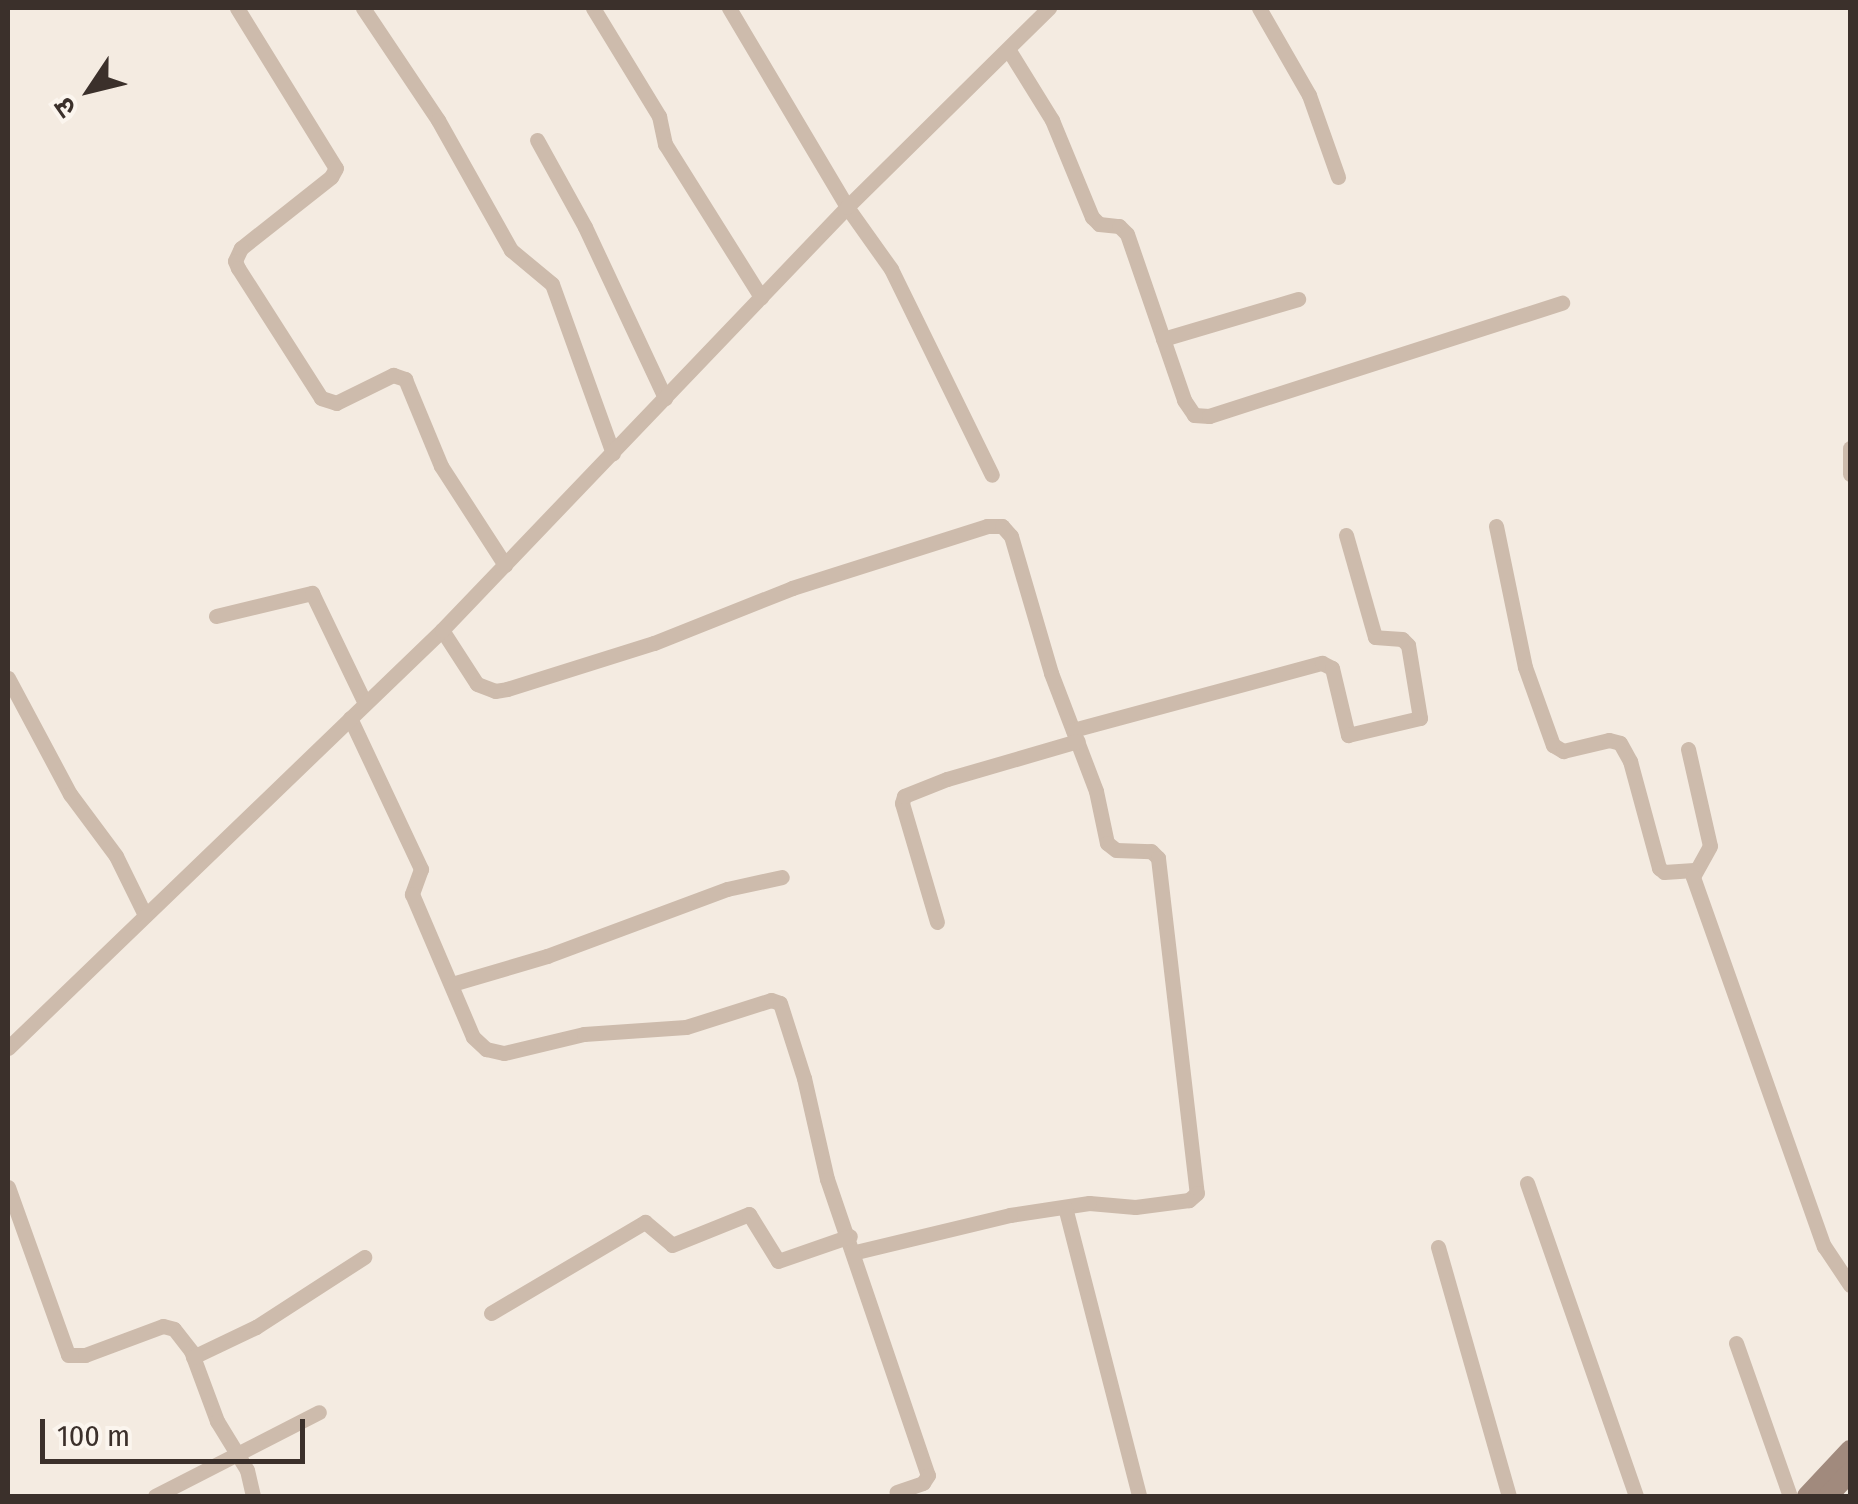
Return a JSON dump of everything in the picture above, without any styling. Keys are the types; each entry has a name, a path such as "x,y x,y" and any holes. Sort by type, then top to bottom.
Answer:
{"street":[{"path":"237,8 336,168 331,177 240,248 235,262 321,398 336,403 394,375 405,379 442,466 504,565"},
{"path":"364,8 447,134 511,250 552,284 613,453"},
{"path":"593,8 659,116 665,144 761,298"},
{"path":"729,8 848,207 891,270 992,475"},
{"path":"8,1048 442,630 848,207 1049,8"},
{"path":"1259,8 1309,95 1338,177"},
{"path":"1008,49 1052,120 1092,217 1099,224 1119,226 1128,234 1188,408 1199,416 1562,303"},
{"path":"536,140 585,227 665,398"},
{"path":"1164,339 1298,299"},
{"path":"1850,448 1850,474"},
{"path":"442,630 478,684 494,691 508,689 654,643 792,588 987,526 1002,526 1011,536 1050,673 1076,736 1109,846 1151,851 1158,858 1197,1188 1189,1200 1135,1207 1106,1203 1065,1206 778,1261 749,1214 672,1245 645,1222 490,1313"},
{"path":"1496,526 1525,667 1553,745 1563,751 1609,740 1620,743 1630,761 1659,868 1664,872 1694,870 1707,857 1710,846 1688,748"},
{"path":"937,922 902,803 904,796 1076,736 1322,663 1332,668 1348,735 1420,718 1408,645 1402,638 1376,637 1346,536"},
{"path":"216,616 312,594 366,703"},
{"path":"8,678 70,794 116,856 146,915"},
{"path":"350,718 421,869 412,892 473,1037 486,1049 504,1052 584,1034 686,1027 776,1000 784,1009 828,1179 928,1474 923,1484 897,1492"},
{"path":"1694,870 1824,1246 1850,1285"},
{"path":"452,984 548,956 727,889 782,877"},
{"path":"1527,1182 1636,1496"},
{"path":"8,1187 68,1355 85,1355 163,1326 180,1333 194,1357 217,1421 252,1480 253,1496"},
{"path":"1065,1206 1139,1496"},
{"path":"1438,1247 1509,1496"},
{"path":"194,1357 256,1328 364,1257"},
{"path":"1736,1344 1790,1496"},
{"path":"155,1496 319,1412"},
{"path":"1807,1496 1850,1450"},
{"path":"1828,1496 1850,1472"}]}
